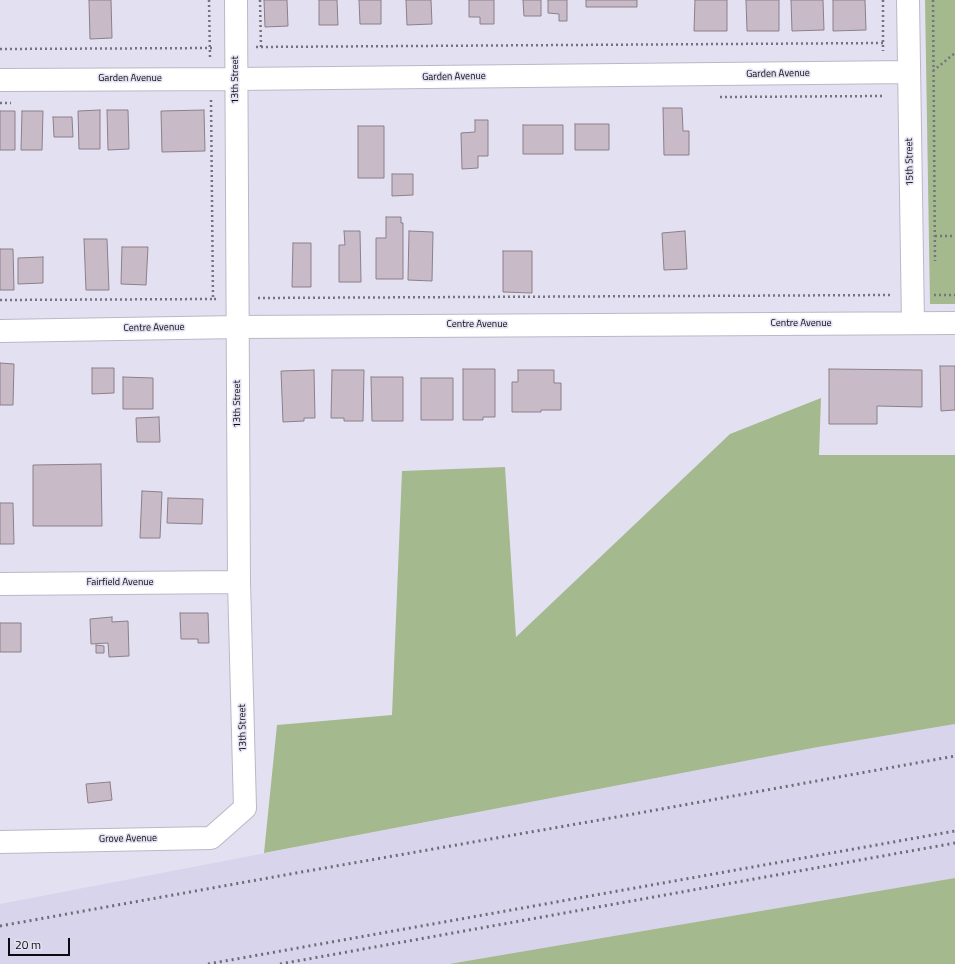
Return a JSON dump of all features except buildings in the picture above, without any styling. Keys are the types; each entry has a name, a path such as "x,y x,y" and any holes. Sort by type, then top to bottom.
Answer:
{"street":[{"name":"13th Street","path":"236,0 239,582 245,808"},
{"name":"15th Street","path":"908,0 913,323"},
{"name":"Garden Avenue","path":"0,80 909,72"},
{"name":"Centre Avenue","path":"0,331 238,327 955,323"},
{"name":"Fairfield Avenue","path":"0,584 239,582"},
{"name":"Grove Avenue","path":"0,842 211,838 245,808"}],"path":[{"path":"260,0 261,47"},
{"path":"933,0 936,266"},
{"path":"0,49 883,43"},
{"path":"909,72 934,71 955,53"},
{"path":"935,236 955,236"},
{"path":"252,298 955,295"},
{"path":"0,300 212,299"}],"shaded area":[{"path":"955,724 955,878 449,964 0,964 0,904 818,747"}],"green space":[{"path":"925,0 955,0 955,304 930,304"},
{"path":"821,398 819,455 955,455 955,724 818,747 264,853 277,725 392,715 402,471 505,467 516,637 730,434"},
{"path":"955,878 955,964 449,964"}],"railway":[{"path":"0,926 955,756"},
{"path":"208,964 955,831"},
{"path":"280,964 955,843"}]}
